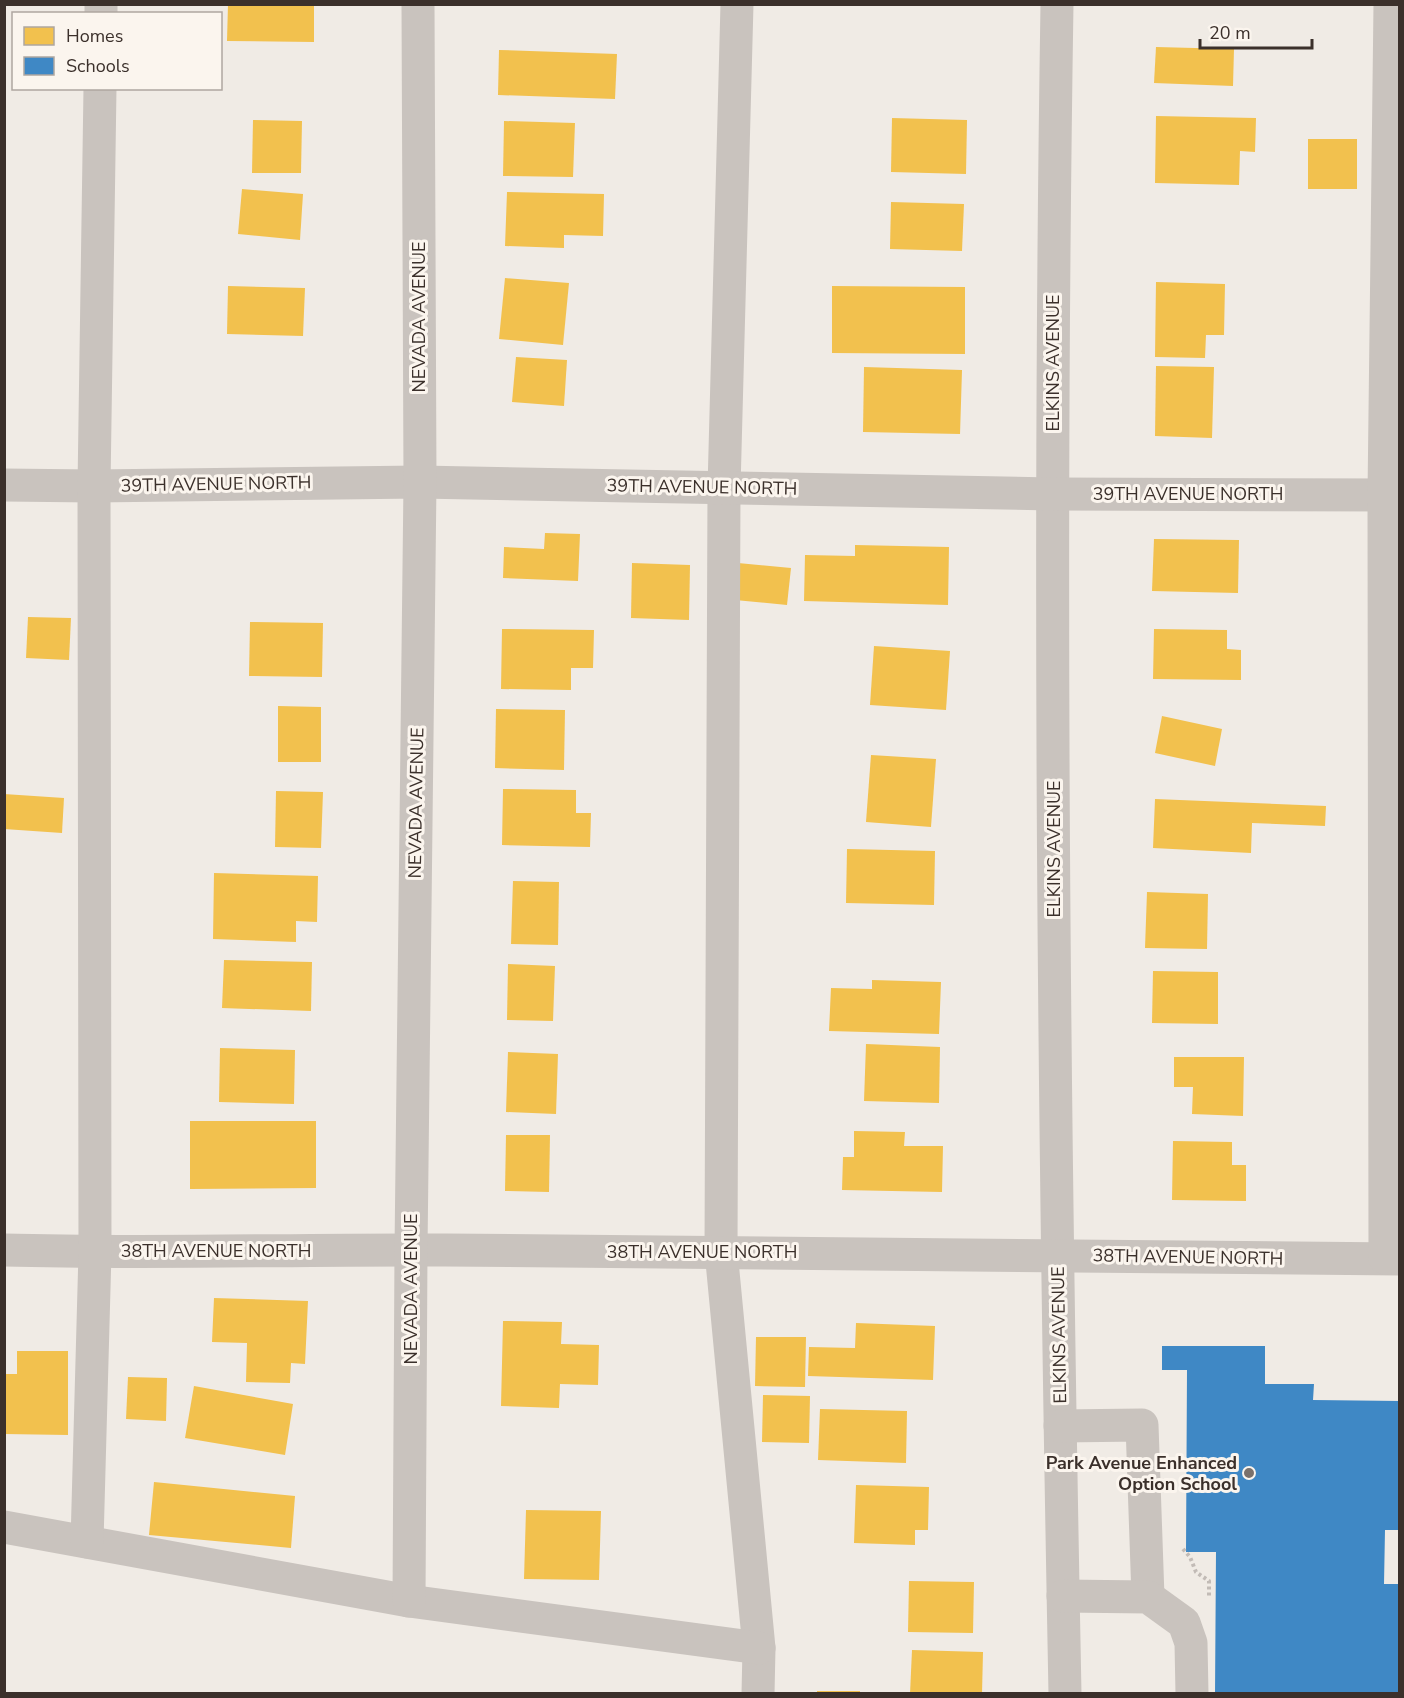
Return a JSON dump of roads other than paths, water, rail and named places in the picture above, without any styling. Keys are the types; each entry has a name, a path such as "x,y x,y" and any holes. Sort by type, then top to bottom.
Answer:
{"street":[{"name":"NEVADA AVENUE","path":"409,1601 420,482 418,4"},
{"path":"737,4 724,488 721,1251 759,1648 758,1694"},
{"name":"ELKINS AVENUE","path":"1057,4 1052,494 1057,1255 1065,1694"},
{"path":"1390,4 1392,495 1384,1132 1392,1259"},
{"path":"87,1542 95,1252 94,486 100,90"},
{"name":"39TH AVENUE NORTH","path":"4,485 420,482 1052,494 1392,495"},
{"name":"38TH AVENUE NORTH","path":"4,1250 95,1252 721,1251 1392,1259"},
{"path":"1060,1426 1142,1425 1148,1597"},
{"path":"4,1527 409,1601 759,1648"},
{"path":"1063,1596 1148,1597 1184,1623 1191,1643 1192,1694"}],"place":[{"name":"Park Avenue Enhanced Option School","path":"1249,1473"}]}
